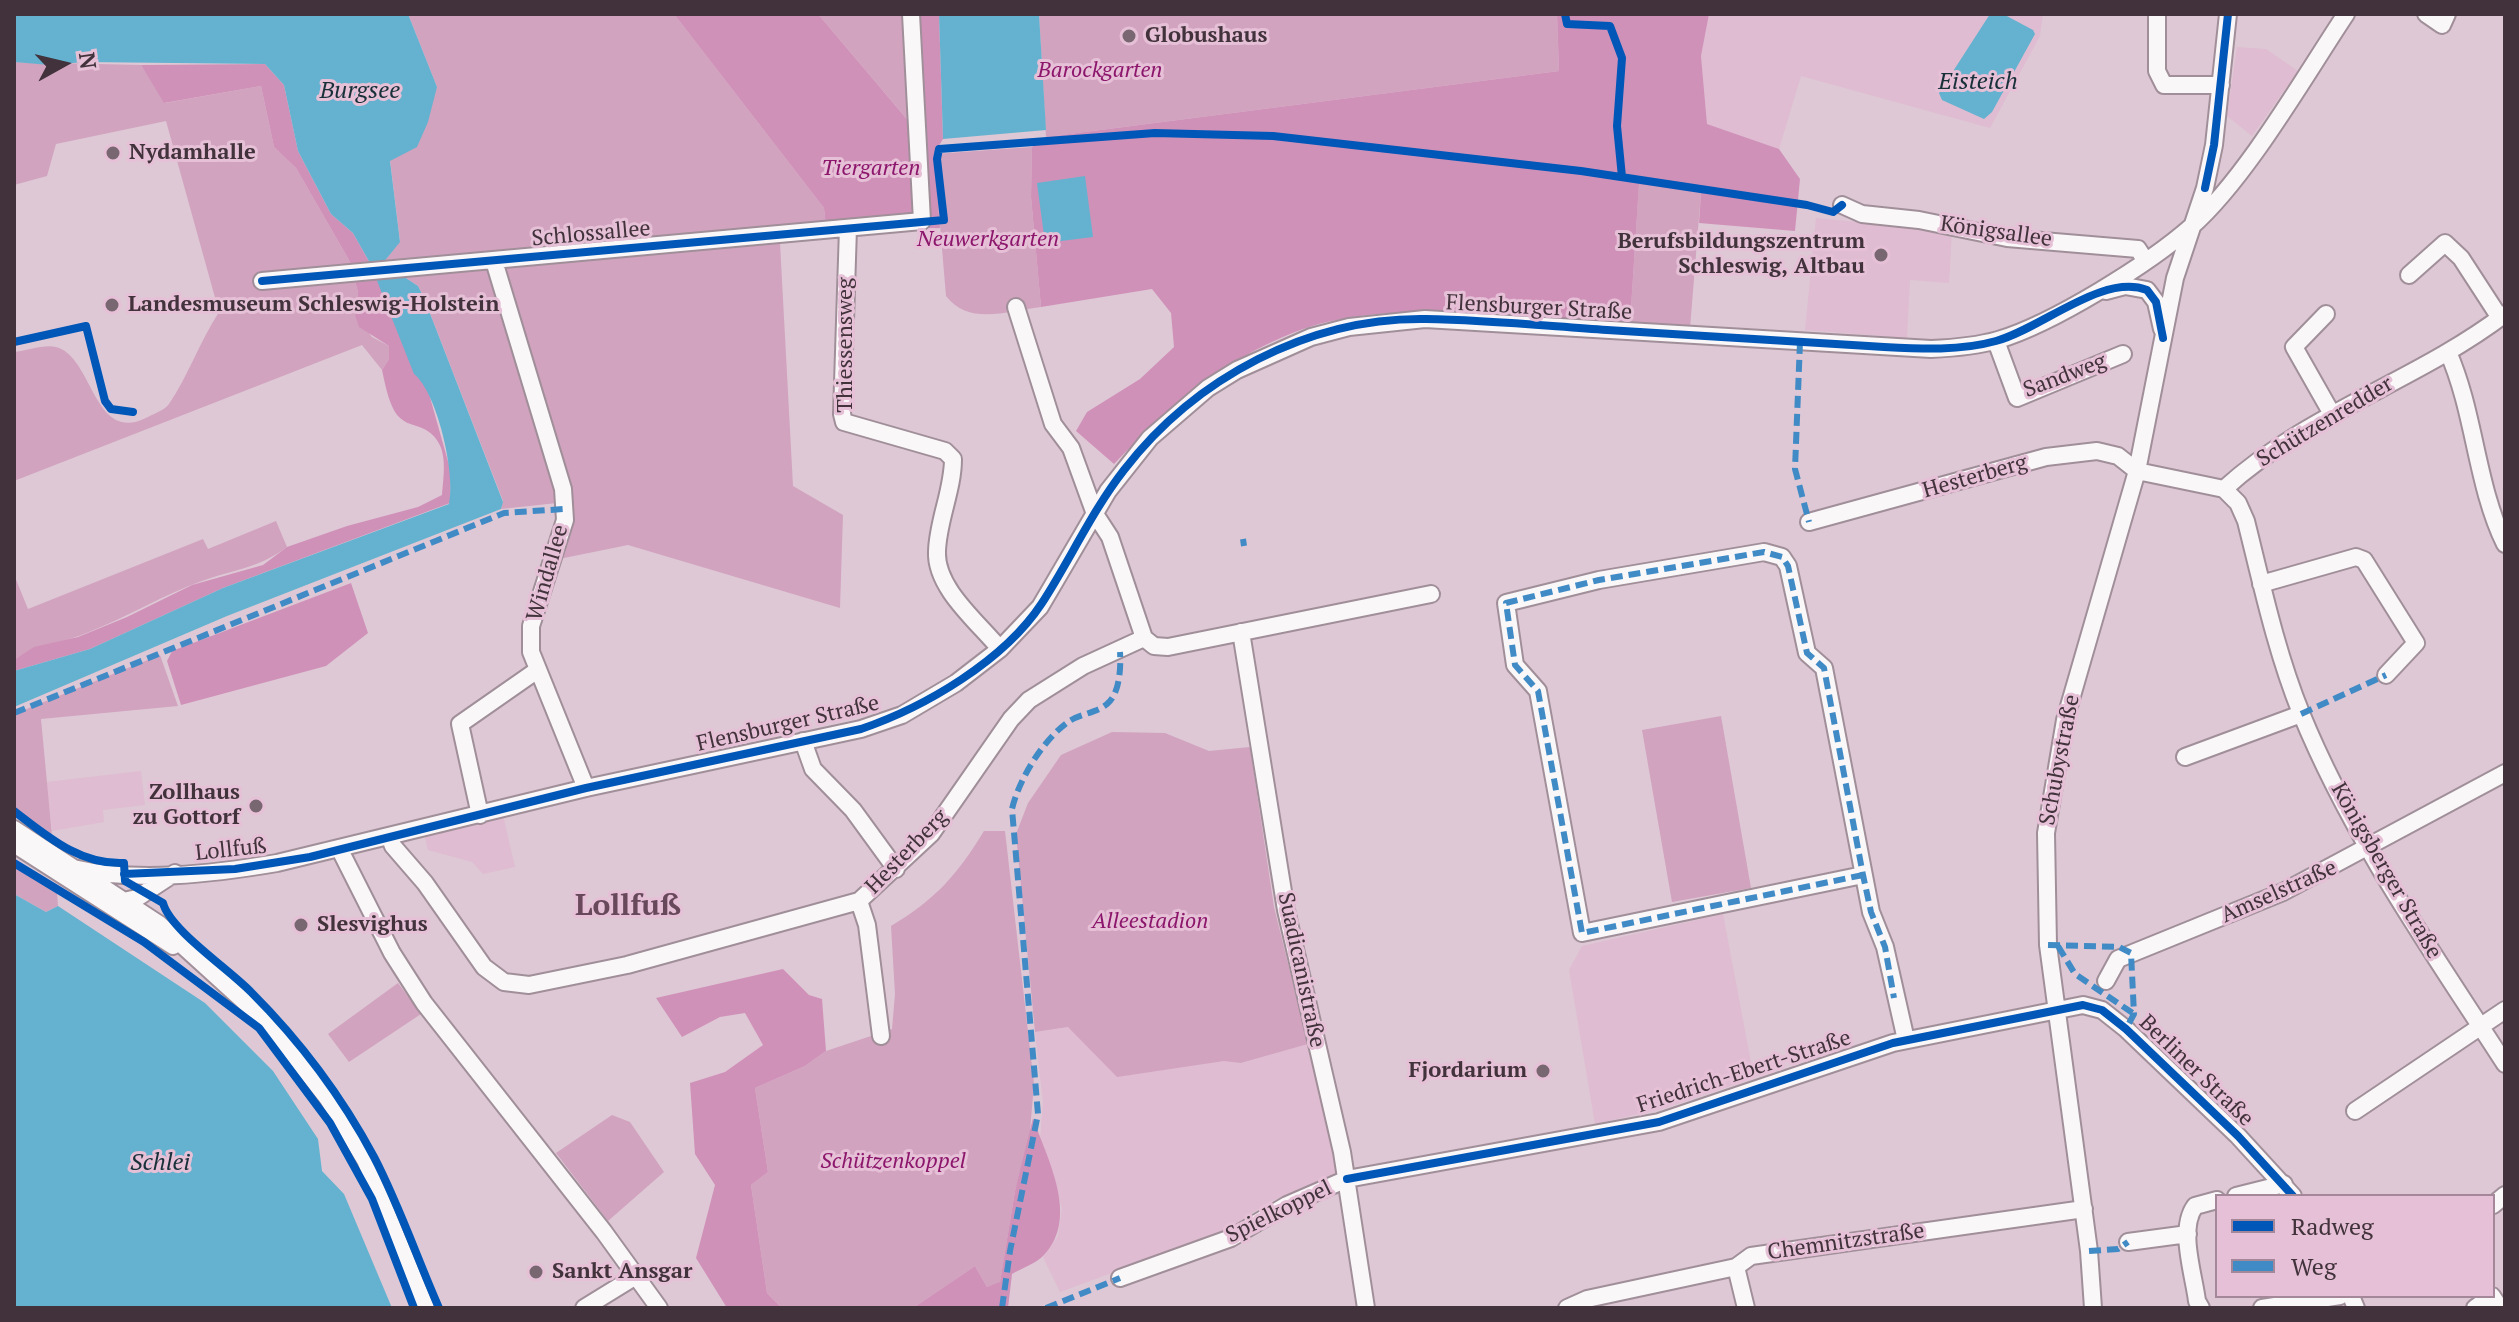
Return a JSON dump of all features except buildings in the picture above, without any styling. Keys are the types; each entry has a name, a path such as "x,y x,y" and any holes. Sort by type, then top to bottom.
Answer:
{"street":[{"name":"Schlossallee","path":"262,281 922,221 911,14"},
{"path":"2157,14 2157,71 2164,85 2221,85"},
{"name":"Schubystraße","path":"2093,1308 2084,1209 2056,1009 2046,883 2046,833 2054,770 2065,720 2137,471 2175,278 2214,145 2228,14"},
{"name":"Flensburger Straße","path":"340,850 586,788 861,729 902,715 956,683 1000,649 1040,607 1108,491 1150,438 1208,388 1296,343 1349,327 1425,319 1907,348 1956,347 1996,341 2028,329 2145,260 2193,225 2236,175 2346,14"},
{"path":"2426,14 2442,25 2447,14"},
{"name":"Königsallee","path":"1842,205 1862,214 1919,220 2007,238 2138,249 2145,260"},
{"name":"Thiessensweg","path":"848,228 844,422 945,451 953,459 937,551 939,567 944,582 1000,649"},
{"path":"2409,275 2445,243 2461,258 2503,316"},
{"name":"Windallee","path":"494,261 563,489 565,520 531,626 531,652 536,671 586,788"},
{"path":"2087,296 2125,286 2147,290 2156,302 2163,338"},
{"path":"1016,307 1053,424 1071,448 1095,514 1110,537 1144,638 1154,646 1168,647 1431,594"},
{"path":"2326,314 2294,347 2332,414"},
{"name":"Schützenredder","path":"2224,489 2245,470 2332,414 2448,352 2503,316"},
{"name":"Sandweg","path":"1996,341 2017,398 2123,354"},
{"path":"2448,352 2461,381 2492,509 2505,544"},
{"name":"Hesterberg","path":"1809,522 2046,457 2097,451 2118,456 2137,471"},
{"path":"2137,471 2224,489"},
{"name":"Königsberger Straße","path":"2224,489 2238,503 2246,521 2261,584 2301,714 2368,849 2505,1064"},
{"path":"1863,875 1582,933 1538,691 1515,665 1506,603 1599,580 1764,552 1782,557 1788,566 1807,653 1824,668 1863,875 1906,1040"},
{"path":"2261,584 2356,557 2364,560 2416,643 2386,675"},
{"name":"Suadicanistraße","path":"1241,632 1286,910 1347,1179 1366,1308"},
{"name":"Hesterberg","path":"389,836 393,846 425,883 484,967 504,982 516,985 566,980 859,901 931,834 1011,719 1029,700 1083,666 1144,638"},
{"path":"480,815 460,724 536,671"},
{"path":"2185,757 2301,714"},
{"path":"803,741 813,769 853,810 896,869"},
{"name":"Amselstraße","path":"2106,981 2118,959 2283,892 2503,784"},
{"path":"14,829 159,924 269,1024 328,1099 365,1160 426,1308"},
{"path":"14,844 99,900 203,962"},
{"path":"340,850 392,953 424,1003 659,1308"},
{"name":"Lollfuß","path":"73,868 99,873 177,873 246,868 340,850"},
{"name":"Lollfuß","path":"127,901 144,895 177,873"},
{"path":"144,895 159,924"},
{"path":"99,900 127,901"},
{"path":"859,901 867,925 881,1036"},
{"name":"Berliner Straße","path":"2056,1009 2083,1005 2102,1010 2220,1117 2288,1190"},
{"name":"Friedrich-Ebert-Straße","path":"1347,1179 1659,1122 1846,1057 1906,1040 2056,1009"},
{"path":"2355,1111 2505,1010"},
{"name":"Spielkoppel","path":"1120,1278 1231,1238 1287,1205 1347,1179"},
{"path":"2253,1194 2288,1190"},
{"path":"2201,1308 2197,1301 2188,1234 2189,1214 2195,1206 2215,1201"},
{"name":"Chemnitzstraße","path":"1567,1308 1587,1299 1736,1267 1751,1256 2084,1209"},
{"path":"2128,1242 2188,1234"},
{"path":"1736,1267 1746,1308"},
{"path":"584,1308 636,1276"},
{"path":"2262,1308 2327,1298"}],"shaded area":[{"path":"1709,14 2043,14 2040,36 1990,128 1801,76 1779,149 1707,124 1701,56"},
{"path":"2237,47 2266,49 2298,71 2252,136 2227,116"},
{"name":"Berufsbildungszentrum Schleswig, Altbau","path":"1816,218 1952,231 1949,283 1910,280 1907,338 1805,330"},
{"path":"141,771 145,805 103,810 104,822 52,831 46,782"},
{"path":"503,815 515,867 483,874 472,862 428,850 424,833"},
{"path":"1723,914 1754,1078 1665,1108 1595,1124 1569,970 1582,946"},
{"path":"1068,1027 1242,1063 1308,1044 1339,1176 1269,1202 1224,1232 1060,1292 1043,1257 1058,1236 1062,1208 1040,1140 1043,1102 1035,1032"}],"green space":[{"path":"408,14 674,14 824,208 827,237 780,243 793,486 843,515 840,608 628,545 559,559 557,503 501,509 503,501 424,298 418,286 383,263 400,241 390,160 437,87"},
{"name":"Tiergarten","path":"674,14 818,14 911,124 902,14 939,14 943,139 934,154 940,228 827,237 824,208"},
{"path":"818,14 902,14 912,125"},
{"name":"Barockgarten","path":"1039,14 1557,14 1559,71 1046,137"},
{"path":"1557,14 1709,14 1701,56 1707,124 1779,149 1800,179 1795,231 1699,223 1701,193 1639,184 1630,324 1461,312 1373,315 1332,321 1269,343 1220,372 1176,405 1114,464 1076,431 1087,412 1140,379 1174,347 1171,313 1152,289 1041,307 1031,197 1032,147 1046,137 1559,71"},
{"path":"14,62 141,65 165,103 261,86 274,147 296,168 349,260 358,292 355,314 372,337 389,346 389,359 382,370 362,345 14,481 14,352 52,346 69,354 105,410 116,420 130,423 148,417 169,404 219,312 166,121 56,144 47,176 14,185"},
{"path":"265,64 284,85 298,151 331,214 353,233 370,263 426,383 451,472 450,503 223,588 90,649 14,671 14,660 34,647 78,637 192,585 263,565 287,547 347,526 418,507 442,495 444,466 441,448 431,434 404,421 393,407 382,370 389,359 389,346 359,327 355,315 358,292 349,260 296,168 274,147 261,86 164,103 141,65"},
{"name":"Neuwerkgarten","path":"1032,147 1031,197 1041,307 989,314 966,311 946,296 934,154"},
{"path":"1639,183 1701,193 1690,328 1630,324"},
{"path":"276,521 287,547 266,560 188,587 103,626 14,660 14,559 15,577 28,609 203,539 208,549"},
{"path":"351,583 368,633 326,666 181,705 167,661 172,651"},
{"path":"160,655 178,706 41,719 52,836 14,808 14,714"},
{"path":"1721,716 1751,888 1672,902 1642,730"},
{"name":"Alleestadion","path":"1112,732 1165,733 1209,751 1250,747 1274,907 1308,1044 1241,1063 1224,1061 1117,1077 1068,1027 1035,1032 1016,834 1028,803 1061,755"},
{"name":"Schützenkoppel","path":"984,831 1005,831 1034,1084 1029,1143 1015,1191 1000,1283 987,1287 975,1266 913,1308 781,1307 767,1293 751,1185 768,1172 755,1088 805,1066 826,1051 892,1029 895,994 891,926 944,885"},
{"path":"14,865 57,892 58,906 46,912 14,894"},
{"path":"783,969 809,995 822,999 826,1051 805,1066 755,1088 768,1172 751,1185 767,1293 781,1307 810,1308 727,1308 696,1258 715,1185 695,1154 690,1083 725,1072 763,1045 745,1013 720,1017 682,1037 656,998"},
{"path":"398,983 421,1014 349,1062 328,1034"},
{"path":"612,1115 630,1122 664,1172 608,1221 556,1153"},
{"path":"1033,1118 1057,1188 1060,1206 1054,1240 1041,1258 1012,1274 1008,1308 913,1308 975,1266 987,1287 1000,1282 1015,1191"}],"water":[{"name":"Burgsee","path":"14,14 408,14 437,87 428,122 417,147 390,161 400,242 383,263 418,286 424,298 503,502 501,509 227,616 14,707 14,671 90,649 223,588 449,504 450,474 437,415 414,374 370,263 353,233 331,214 298,151 284,85 265,64 84,62 50,65 14,62"},
{"path":"939,14 1039,14 1046,130 943,139"},
{"name":"Eisteich","path":"1990,14 2003,14 2035,34 1992,112 1984,119 1942,100 1939,93"},
{"path":"1085,176 1093,237 1045,243 1037,183"},
{"name":"Schlei","path":"14,894 46,912 58,906 205,1003 273,1071 318,1139 322,1171 344,1194 392,1308 14,1308"}],"marked path":[{"path":"1800,342 1795,469 1809,522"},
{"path":"14,713 504,513 564,509"},
{"path":"1243,539 1244,546"},
{"path":"1863,875 1582,933 1538,691 1515,665 1506,603 1599,580 1764,552 1782,557 1788,566 1807,653 1824,668 1863,875 1871,912 1885,947 1894,998"},
{"path":"1002,1308 1010,1251 1038,1114 1012,809 1026,773 1050,739 1068,722 1107,704 1115,694 1120,652"},
{"path":"2301,714 2386,675"},
{"path":"2048,945 2119,947 2131,953 2134,1014 2126,1029"},
{"path":"2058,946 2075,974 2134,1014"},
{"path":"2089,1251 2118,1249 2128,1242"},
{"path":"1046,1308 1120,1278"}],"cycle path":[{"path":"1565,14 1567,24 1610,26 1622,58 1617,126 1622,177"},
{"path":"2205,188 2214,145 2228,14"},
{"path":"262,281 944,220 937,159 939,149 1155,133 1273,136 1581,171 1807,205 1833,212 1842,205"},
{"path":"124,874 235,869 310,857 586,788 861,729 886,720 961,680 1007,644 1042,603 1124,470 1185,407 1220,381 1258,359 1339,329 1382,321 1426,319 1884,347 1955,348 2014,335 2091,296 2129,287 2147,290 2156,302 2163,338"},
{"path":"14,342 86,326 105,401 111,409 133,412"},
{"path":"14,811 65,848 93,859 124,863 125,881 163,903 168,914 188,937 269,1010 334,1091 374,1157 439,1308"},
{"path":"14,863 144,942 259,1028 330,1123 372,1199 414,1308"},
{"path":"1347,1179 1659,1122 1893,1043 2083,1005 2102,1010 2126,1029 2238,1136 2291,1194"}],"place":[{"name":"Globushaus","path":"1129,36"},
{"name":"Nydamhalle","path":"113,153"},
{"name":"Berufsbildungszentrum Schleswig, Altbau","path":"1881,255"},
{"name":"Landesmuseum Schleswig-Holstein","path":"112,305"},
{"name":"Zollhaus zu Gottorf","path":"256,806"},
{"name":"Slesvighus","path":"301,925"},
{"name":"Fjordarium","path":"1543,1071"},
{"name":"Sankt Ansgar","path":"536,1272"}],"district":[{"name":"Lollfuß","path":"628,906"}]}
